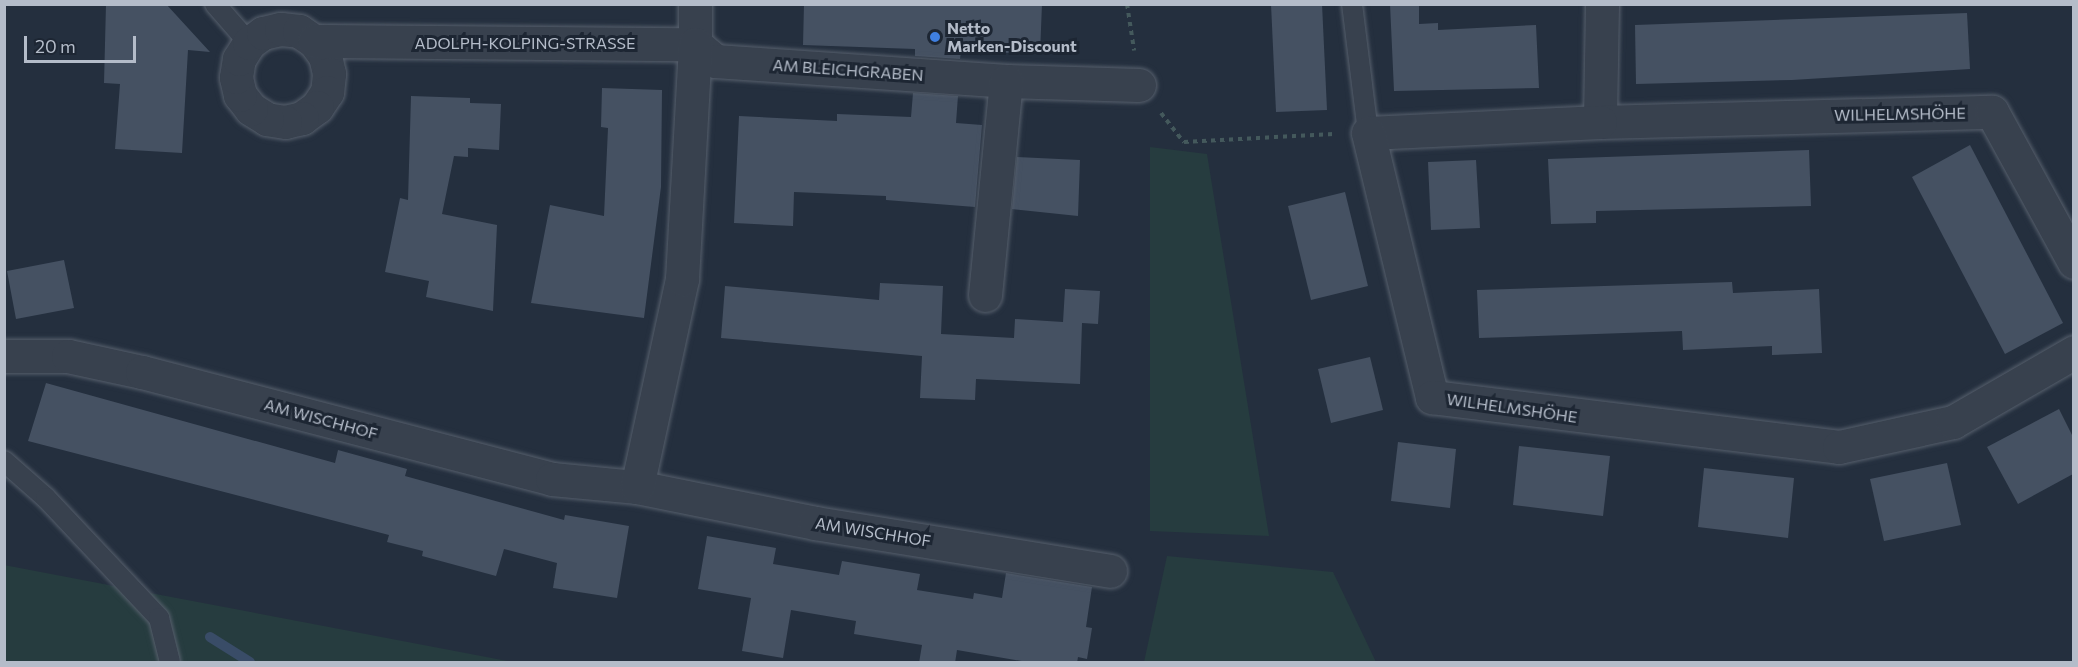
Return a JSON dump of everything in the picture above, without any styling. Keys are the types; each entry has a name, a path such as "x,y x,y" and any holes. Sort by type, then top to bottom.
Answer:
{"street":[{"path":"637,487 682,279 695,44 695,4"},
{"path":"1600,122 1602,4"},
{"name":"ADOLPH-KOLPING-STRASSE","path":"249,43 263,33 281,28 299,32 314,41 695,44"},
{"path":"249,43 239,59 236,77 240,94 251,109 267,119 285,122 302,117 317,107 327,92 329,74 325,56 314,41"},
{"name":"AM BLEICHGRABEN","path":"695,44 715,61 1006,81 1139,85"},
{"path":"985,296 1006,81"},
{"name":"WILHELMSHÖHE","path":"2073,262 1992,112 1600,122 1368,133 1432,397 1480,406 1839,447 1953,422 2073,352"},
{"name":"AM WISCHHOF","path":"4,356 78,359 552,479 637,487 815,523 1110,571"}],"lane":[{"path":"215,4 249,43"},
{"path":"1352,4 1368,133"},
{"path":"4,461 46,498 159,618 170,663"}],"path":[{"path":"1184,142 1368,133"}],"green space":[{"path":"1150,147 1207,154 1269,536 1150,531"},
{"path":"1167,556 1333,572 1376,662 1144,662"},
{"path":"4,565 166,596 513,662 5,662"}],"building":[{"path":"106,4 166,4 210,52 188,50 182,153 115,149 120,84 104,83"},
{"name":"Netto Marken-Discount","path":"804,4 1042,4 1040,54 961,51 960,59 915,56 915,49 803,45"},
{"path":"1271,4 1322,4 1327,110 1276,112"},
{"path":"1390,4 1419,4 1419,24 1438,23 1438,30 1536,25 1539,88 1394,91"},
{"path":"1967,13 1970,69 1792,80 1636,84 1635,25"},
{"path":"602,88 662,90 661,187 644,318 531,303 550,205 604,216 608,128 601,127"},
{"path":"913,93 958,96 956,123 982,125 975,207 886,200 886,196 794,192 793,226 734,223 739,116 837,121 837,114 911,117"},
{"path":"411,96 470,98 470,103 501,104 499,150 468,148 468,157 454,156 442,214 497,225 493,311 426,297 429,281 385,272 400,198 408,200"},
{"path":"1970,145 2063,323 2005,354 1912,177"},
{"path":"1809,150 1811,206 1596,211 1596,223 1551,224 1548,159"},
{"path":"1017,157 1080,160 1078,216 1012,209"},
{"path":"1476,160 1480,228 1431,230 1428,162"},
{"path":"1345,192 1368,286 1311,300 1288,206"},
{"path":"64,260 74,308 16,319 7,271"},
{"path":"1732,282 1733,293 1819,289 1822,353 1772,355 1772,346 1683,350 1682,331 1479,338 1477,290"},
{"path":"880,283 943,286 941,334 1014,338 1015,319 1063,322 1065,289 1100,291 1098,324 1082,323 1080,384 976,379 975,400 920,398 922,356 721,338 725,286 879,300"},
{"path":"1370,357 1383,410 1331,423 1318,369"},
{"path":"46,383 335,463 338,450 407,469 405,476 564,520 565,515 629,526 617,598 553,588 557,563 504,549 496,576 422,556 423,551 387,542 389,535 28,441"},
{"path":"2059,409 2073,437 2073,474 2018,504 1987,447"},
{"path":"1398,442 1456,449 1450,508 1391,501"},
{"path":"1519,446 1610,456 1603,516 1513,505"},
{"path":"1947,463 1961,525 1884,541 1870,479"},
{"path":"1704,468 1794,478 1788,538 1698,527"},
{"path":"707,536 776,548 773,564 839,575 842,561 920,574 917,590 973,599 974,593 1002,598 1006,573 1092,587 1086,627 1092,628 1087,659 1078,657 1077,663 1033,663 957,650 955,663 919,663 922,645 854,634 856,621 791,610 783,658 742,651 751,598 698,589"}],"waterway":[{"path":"210,637 250,662"}],"place":[{"name":"Netto Marken-Discount","path":"935,37"}]}
